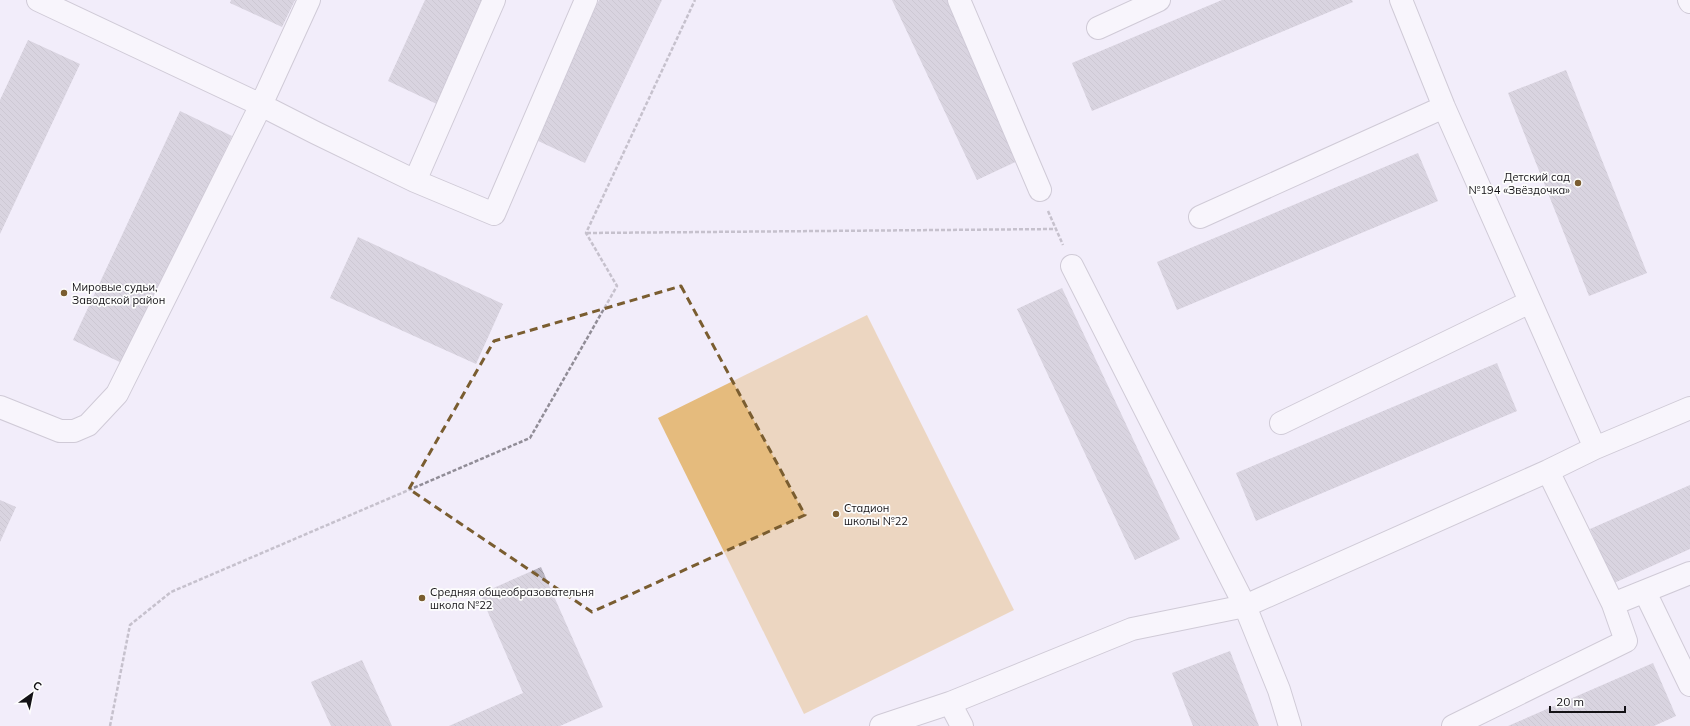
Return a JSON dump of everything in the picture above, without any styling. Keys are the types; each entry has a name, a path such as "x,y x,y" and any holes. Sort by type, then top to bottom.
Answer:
{"lane":[{"path":"38,0 261,105 316,134 415,181 494,214 586,0"},
{"path":"0,407 60,431 74,431 88,425 117,394 261,105 309,0"},
{"path":"415,181 494,0"},
{"path":"959,0 1040,190"},
{"path":"1098,28 1159,0"},
{"path":"1401,0 1444,107 1596,448"},
{"path":"1200,217 1444,107"},
{"path":"1072,266 1245,606 1279,690 1290,726"},
{"path":"1281,423 1530,302"},
{"path":"881,726 950,703 1132,629 1245,606 1548,471 1596,448 1690,408"},
{"path":"1453,726 1626,641 1613,604 1548,471"},
{"path":"1613,604 1690,572"},
{"path":"1645,592 1690,685"},
{"path":"950,703 962,726"}],"path":[{"path":"586,233 695,0"},
{"path":"1040,190 1072,266"},
{"path":"586,233 1056,229"},
{"path":"110,726 130,625 171,592 530,438 617,286 586,233"}],"highlighted area":[{"path":"681,286 805,515 592,612 409,489 494,341"}],"shaded area":[{"name":"Стадион школы №22","path":"867,315 1014,610 804,714 658,418"}],"building":[{"path":"231,0 295,0 282,27 230,3"},
{"path":"425,0 489,0 439,105 388,81"},
{"path":"599,0 662,0 585,163 534,139"},
{"path":"892,0 947,0 1022,159 977,180"},
{"path":"1222,0 1352,0 1353,2 1092,111 1072,63"},
{"path":"28,40 80,64 0,234 0,100"},
{"name":"Детский сад №194 «Звёздочка»","path":"1566,70 1647,273 1589,296 1508,93"},
{"path":"180,111 232,136 124,364 73,340"},
{"path":"1418,153 1438,201 1177,310 1157,262"},
{"path":"358,237 503,304 476,364 330,298"},
{"path":"1062,288 1180,539 1135,560 1017,309"},
{"path":"1497,363 1517,411 1256,521 1236,473"},
{"path":"1690,485 1690,549 1614,583 1590,529"},
{"path":"0,500 16,507 0,542"},
{"name":"Средняя общеобразовательня школа №22","path":"541,567 603,707 560,726 449,726 523,693 480,594"},
{"path":"1230,651 1259,726 1193,726 1172,673"},
{"path":"362,660 392,726 331,726 311,682"},
{"path":"1653,663 1676,716 1654,726 1508,726"}],"place":[{"name":"Детский сад №194 «Звёздочка»","path":"1578,183"},
{"name":"Мировые судьи, Заводской район","path":"64,293"},
{"name":"Стадион школы №22","path":"836,514"},
{"name":"Средняя общеобразовательня школа №22","path":"422,598"}]}
